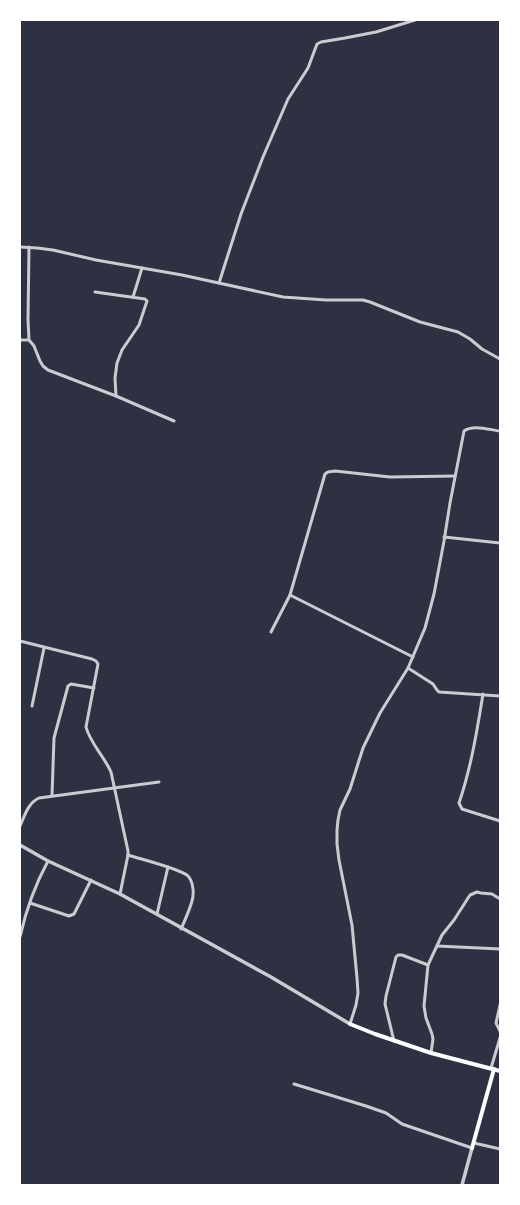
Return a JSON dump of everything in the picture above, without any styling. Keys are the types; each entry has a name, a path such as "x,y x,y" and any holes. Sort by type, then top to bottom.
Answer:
{"main road":[{"path":"350,1024 430,1053 500,1071"},
{"path":"472,1148 492,1068"}],"street":[{"path":"219,283 241,214 263,157 288,99 308,68 317,44 376,32 415,20"},
{"path":"20,247 53,250 87,258 182,275 283,297 326,300 363,300 420,322 458,332 482,349 500,359"},
{"path":"29,247 29,340 34,346 43,366 48,370 116,396 174,421"},
{"path":"133,297 142,268"},
{"path":"95,292 145,299 147,303 139,325 122,350 120,356 115,378 116,396"},
{"path":"20,340 29,340"},
{"path":"20,845 48,861 120,894 157,914 181,929 272,977 350,1024 358,993 352,925 337,844 337,830 340,810 350,789 364,748 380,713 408,668 425,628 434,594 463,435 466,429 477,428 500,431"},
{"path":"271,632 290,595 325,474 335,471 390,478 455,476"},
{"path":"444,537 500,543"},
{"path":"290,595 413,657"},
{"path":"20,641 92,659 98,665 86,727 88,734 107,764 115,787 128,855 120,894"},
{"path":"32,706 44,648"},
{"path":"408,668 433,684 439,692 500,696"},
{"path":"52,796 54,738 68,686 71,684 94,688"},
{"path":"482,694 475,740 459,803 462,809 500,821"},
{"path":"20,826 29,806 34,800 40,798 159,782"},
{"path":"128,855 168,867 186,874 190,879 193,886 193,896 181,929"},
{"path":"20,937 30,903 48,861"},
{"path":"157,914 168,867"},
{"path":"30,903 71,916 74,914 91,880"},
{"path":"430,1053 433,1039 426,1018 424,1006 428,965 442,935 454,920 470,895 477,892 487,893 500,899"},
{"path":"437,946 500,949"},
{"path":"394,1041 385,1004 396,957 398,955 402,955 428,965"},
{"path":"500,1005 496,1023 500,1031"},
{"path":"492,1068 500,1038"},
{"path":"294,1084 366,1106 386,1114 402,1124 472,1148 462,1185"},
{"path":"474,1143 500,1149"}]}
